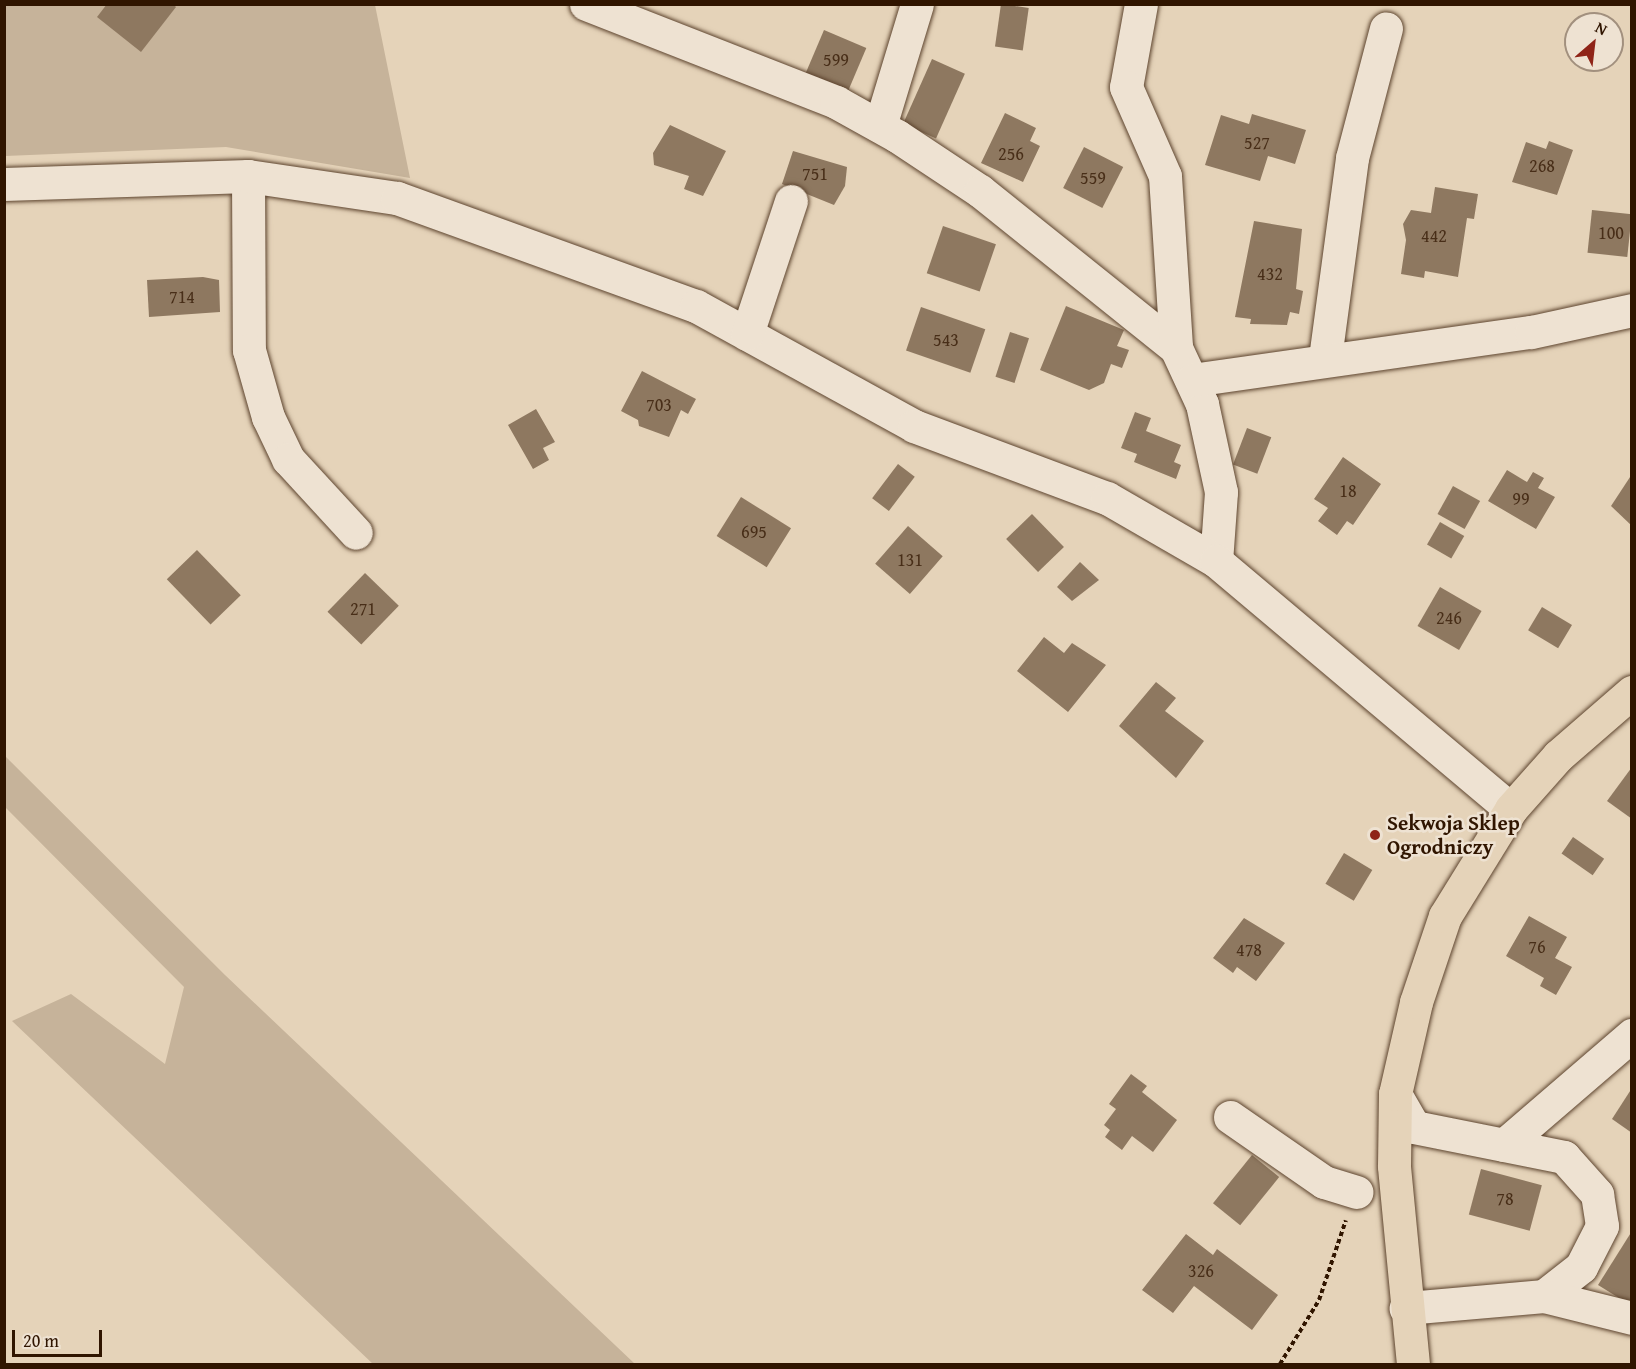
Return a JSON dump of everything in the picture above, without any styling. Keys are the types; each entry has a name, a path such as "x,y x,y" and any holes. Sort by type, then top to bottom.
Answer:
{"main road":[{"path":"1413,1365 1394,1166 1395,1094 1416,1002 1445,916 1511,809 1582,732 1632,692"}],"street":[{"path":"586,4 836,102 880,126 980,191 1176,348"},
{"path":"880,126 917,4"},
{"path":"1141,4 1126,87 1165,176 1176,348 1202,404 1221,492 1216,561"},
{"path":"1325,358 1352,159 1386,28"},
{"path":"4,184 248,176 397,198 696,306 914,426 1107,498 1216,561 1511,809"},
{"path":"248,176 249,350 268,417 288,459 356,533"},
{"path":"747,334 792,201"},
{"path":"1192,380 1325,358 1531,332 1632,310"},
{"path":"1504,1145 1632,1035"},
{"path":"1395,1094 1414,1127 1564,1157 1597,1194 1602,1226 1581,1267 1544,1296"},
{"path":"1230,1117 1324,1182 1356,1192"},
{"path":"1406,1308 1544,1296 1632,1318"}],"path":[{"path":"1280,1365 1319,1300 1356,1192"}],"shaded area":[{"path":"4,5 375,5 410,178 226,147 5,156"},
{"path":"5,756 225,975 635,1364 373,1364 12,1021 71,994 165,1064 184,987 5,807"}],"building":[{"path":"107,4 173,4 176,7 141,52 97,17"},
{"path":"1001,4 1029,8 1023,50 995,47"},
{"path":"824,30 866,48 848,91 806,73"},
{"path":"932,59 965,74 936,139 903,124"},
{"path":"1005,113 1036,128 1030,141 1040,146 1023,182 981,163"},
{"path":"1252,114 1306,130 1295,164 1268,156 1260,181 1205,165 1221,115 1249,124"},
{"path":"670,125 726,151 703,196 684,189 689,176 654,165 653,153"},
{"path":"1549,141 1573,150 1557,195 1512,182 1526,142 1546,149"},
{"path":"1084,147 1123,167 1102,208 1063,188"},
{"path":"793,151 847,167 845,186 834,205 782,184"},
{"path":"1435,187 1478,194 1474,219 1467,218 1458,277 1425,271 1424,278 1401,274 1406,240 1403,224 1411,210 1431,213"},
{"path":"1592,210 1632,214 1627,257 1588,253"},
{"path":"1254,221 1302,229 1296,289 1303,291 1299,314 1290,312 1287,325 1250,324 1251,319 1235,317"},
{"path":"943,226 996,244 980,292 927,273"},
{"path":"203,277 219,280 220,312 149,317 147,280"},
{"path":"1066,306 1124,330 1117,346 1129,350 1122,368 1111,364 1104,383 1089,390 1040,370"},
{"path":"921,307 985,329 970,373 906,350"},
{"path":"1010,332 1029,338 1014,383 995,377"},
{"path":"642,371 696,399 688,414 681,410 669,437 639,426 638,420 621,411"},
{"path":"536,409 555,442 543,448 549,460 533,469 508,425"},
{"path":"1135,412 1151,418 1146,431 1181,445 1174,462 1181,465 1176,479 1134,462 1137,454 1121,448"},
{"path":"1247,428 1271,437 1257,474 1233,464"},
{"path":"1343,457 1381,484 1353,525 1347,521 1337,535 1318,521 1328,508 1314,499"},
{"path":"898,464 915,477 889,511 872,498"},
{"path":"1507,470 1527,482 1533,472 1544,478 1538,488 1555,497 1536,529 1488,501"},
{"path":"1632,474 1632,526 1611,506"},
{"path":"1453,486 1480,501 1465,529 1437,514"},
{"path":"741,497 791,528 767,567 717,536"},
{"path":"1032,514 1064,547 1038,572 1006,539"},
{"path":"1440,522 1464,536 1451,559 1427,545"},
{"path":"908,526 943,556 910,594 875,564"},
{"path":"197,550 241,595 211,624 167,579"},
{"path":"1080,562 1099,580 1072,601 1057,587"},
{"path":"365,573 399,606 361,644 327,612"},
{"path":"1440,587 1482,611 1459,650 1418,626"},
{"path":"1542,607 1572,625 1558,648 1528,630"},
{"path":"1044,637 1064,653 1072,643 1106,665 1068,712 1017,671"},
{"path":"1156,682 1176,698 1165,711 1204,741 1176,778 1119,726"},
{"path":"1632,767 1632,819 1607,801"},
{"path":"1573,837 1604,859 1593,875 1562,853"},
{"path":"1344,853 1372,870 1354,901 1325,884"},
{"path":"1529,916 1567,937 1555,958 1572,967 1556,995 1540,986 1544,978 1506,956"},
{"path":"1244,918 1285,943 1256,981 1237,967 1233,973 1213,958"},
{"path":"1131,1074 1147,1086 1142,1092 1177,1120 1153,1152 1132,1136 1122,1150 1105,1137 1110,1130 1104,1125 1116,1109 1109,1104"},
{"path":"1632,1088 1632,1133 1612,1119"},
{"path":"1252,1155 1279,1177 1240,1225 1213,1203"},
{"path":"1481,1169 1542,1185 1530,1231 1469,1214"},
{"path":"1632,1231 1632,1306 1598,1285"},
{"path":"1186,1234 1213,1255 1217,1249 1278,1295 1252,1330 1194,1286 1173,1313 1142,1290"}],"place":[{"name":"Sekwoja Sklep Ogrodniczy","path":"1375,835"}]}
